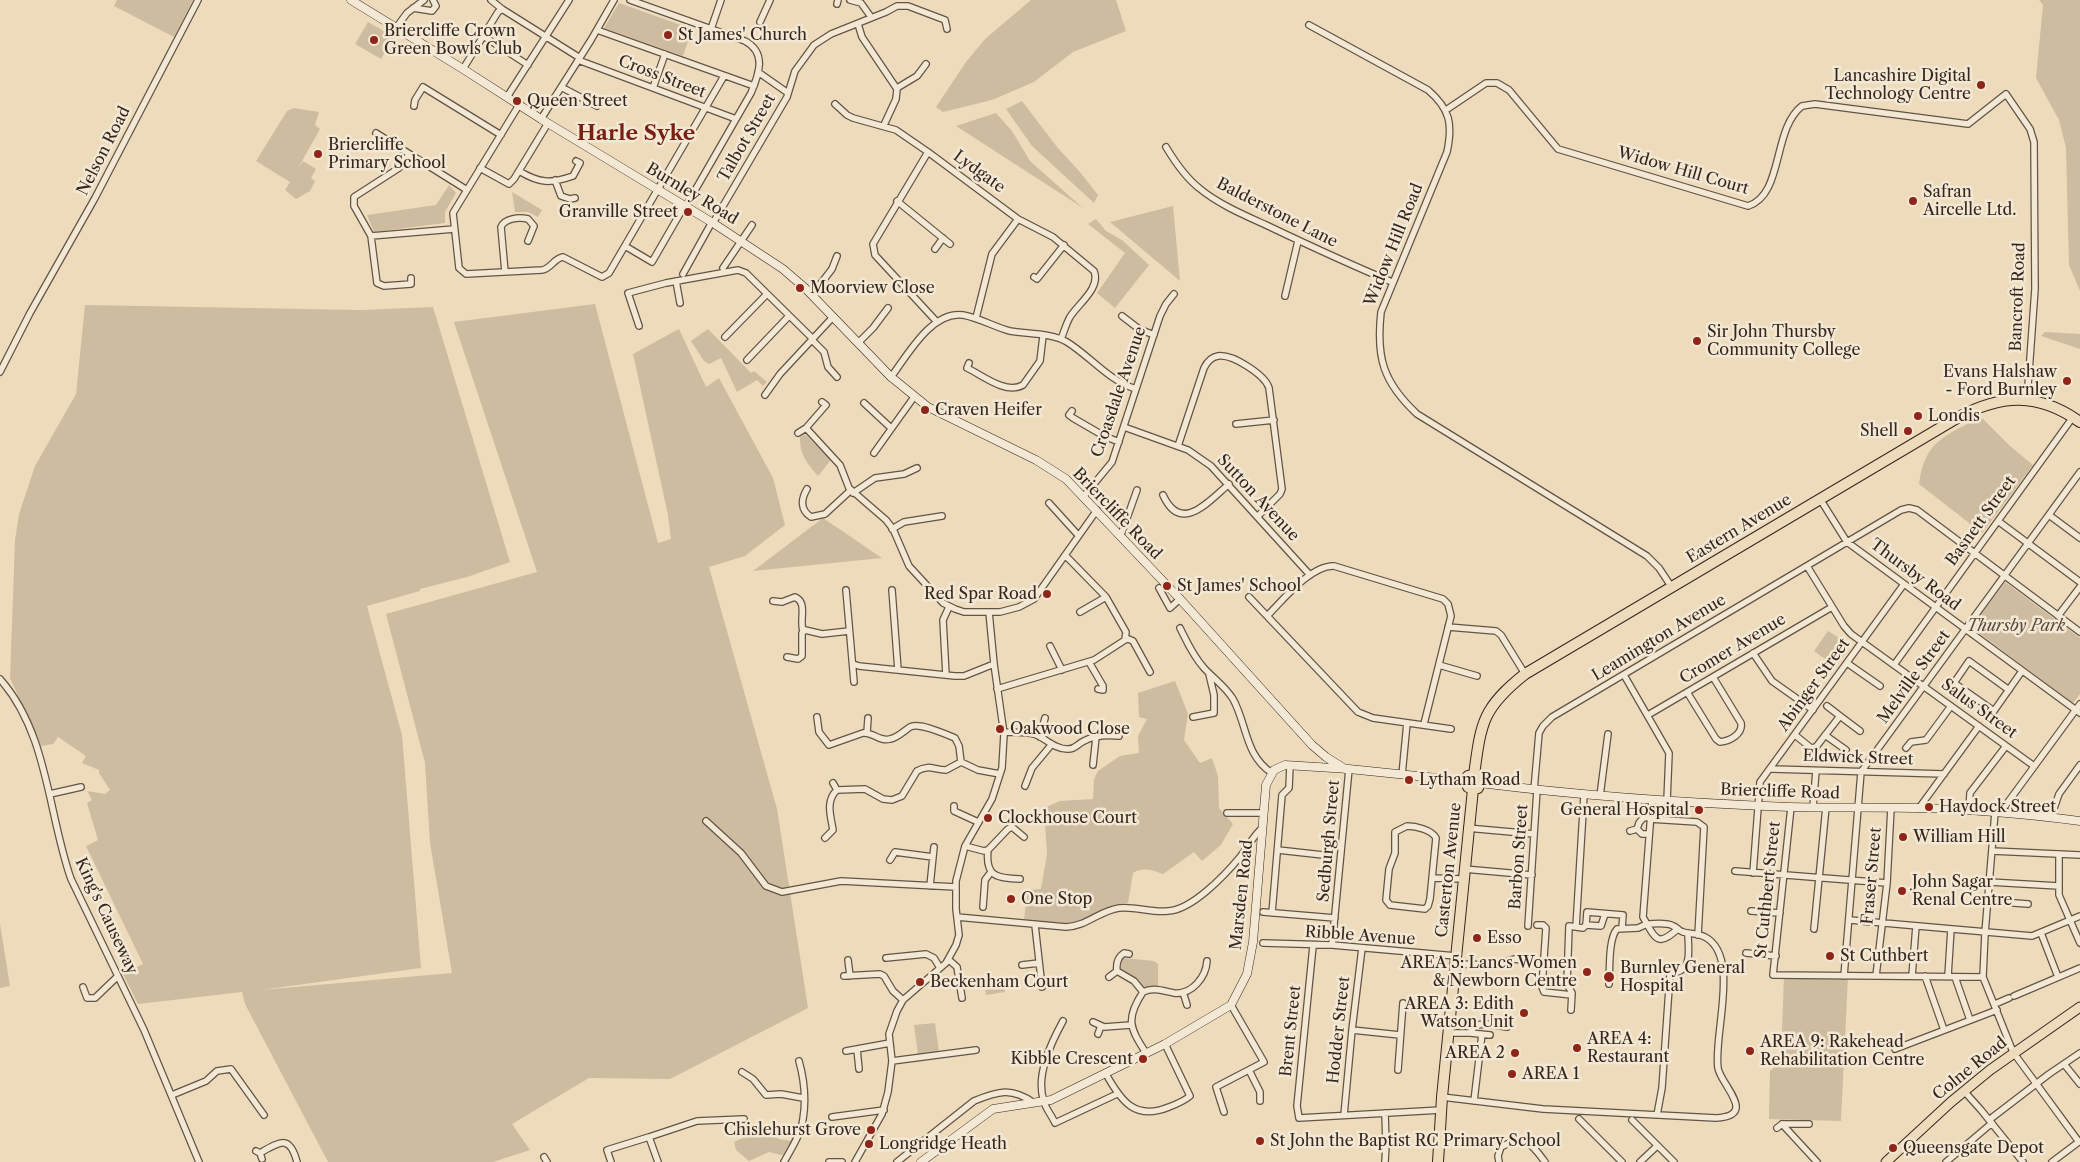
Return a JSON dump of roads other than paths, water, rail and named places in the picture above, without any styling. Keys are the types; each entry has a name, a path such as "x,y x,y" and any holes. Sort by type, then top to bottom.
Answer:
{"highway":[{"name":"Eastern Avenue","path":"1473,782 1480,729 1491,707 1508,687 1525,674 1671,586 1970,410 1984,404 1998,401 2027,400 2051,406 2076,420"},
{"name":"Casterton Avenue","path":"1438,1162 1442,1097 1473,782"}],"main road":[{"name":"Colne Road","path":"1886,1162 1964,1091 2013,1052 2080,1006"}],"street":[{"name":"Nelson Road","path":"0,372 30,313 95,198 198,0"},
{"name":"Burnley Road","path":"351,0 463,68 544,121 713,222 762,256"},
{"path":"396,28 413,8 424,0"},
{"path":"413,8 432,11 436,6 433,0"},
{"name":"Cross Street","path":"491,0 501,9 546,36 579,59 736,119"},
{"path":"507,97 569,0"},
{"path":"480,168 506,184 513,182 561,87 614,0"},
{"path":"625,246 652,262 754,86 760,59 755,48 745,41 630,0"},
{"path":"711,29 721,0"},
{"path":"760,22 770,0"},
{"path":"850,0 861,3 871,17"},
{"path":"788,93 795,71 814,45 831,34 903,3 945,20 947,26 954,22"},
{"path":"463,68 501,9"},
{"path":"858,24 862,37 897,88 896,99 884,125"},
{"path":"1309,25 1428,90 1446,110"},
{"path":"597,30 754,86"},
{"path":"483,36 528,64"},
{"path":"653,88 665,54"},
{"path":"897,88 912,81 924,66 916,65"},
{"name":"Talbot Street","path":"683,274 788,93 758,72"},
{"path":"519,105 453,213 461,271 466,274 546,270 557,259 563,257 602,277 609,273 724,76"},
{"name":"Widow Hill Court","path":"1446,110 1486,83 1497,84 1509,90 1558,149 1748,206 1757,203 1768,190 1789,119 1802,106 1825,106 1968,124 2006,94 2016,109"},
{"path":"414,106 415,100 423,86 501,135"},
{"path":"561,87 597,106"},
{"path":"835,104 853,118 884,125 909,137 928,152"},
{"name":"Bancroft Road","path":"2016,109 2030,129 2034,142 2035,289 2027,400"},
{"name":"Widow Hill Road","path":"1446,110 1450,123 1447,152 1381,312 1378,338 1381,360 1387,376 1402,400 1417,414 1647,556 1659,568 1671,586"},
{"path":"376,133 467,190"},
{"name":"Balderstone Lane","path":"1166,147 1177,165 1199,188 1244,215 1392,282"},
{"name":"Lydgate","path":"936,322 873,250 875,238 928,152 1018,218 1054,237 1094,271 1096,281 1070,317 1061,339"},
{"path":"409,154 400,168 354,197 354,206 371,236 377,282 384,286 412,283"},
{"path":"519,171 536,181 555,180 573,176 580,163"},
{"path":"555,180 561,196 573,200"},
{"path":"897,202 950,244"},
{"path":"976,318 992,254 1018,218"},
{"path":"505,272 501,227 503,223 508,220 528,219 534,226 528,241"},
{"path":"723,268 752,225"},
{"path":"371,236 454,229"},
{"path":"936,249 943,238"},
{"path":"1285,296 1298,241"},
{"path":"1037,279 1064,246"},
{"name":"Briercliffe Road","path":"762,256 783,269 812,295 891,377 914,397 928,407 1036,460 1066,479 1180,599 1312,745 1326,757 1347,769"},
{"path":"812,295 832,269 837,256"},
{"path":"639,326 628,293 676,281 734,270 746,273 824,352 828,367 833,376"},
{"path":"676,281 680,303"},
{"path":"725,337 767,294"},
{"name":"Croasdale Avenue","path":"1084,496 1112,462 1163,309 1174,294"},
{"path":"858,343 873,328 888,308"},
{"path":"891,377 929,328 947,316 956,314 976,318 1003,329 1061,339 1118,381 1136,389"},
{"path":"748,360 789,316"},
{"path":"1122,316 1139,329 1154,335"},
{"path":"765,396 780,374 833,317"},
{"path":"967,367 1006,388 1019,388 1040,361 1043,336"},
{"path":"1178,446 1204,368 1209,360 1218,356 1228,357 1263,377 1269,388 1282,489 1280,494 1258,516"},
{"path":"874,453 914,397"},
{"path":"864,403 891,428"},
{"path":"798,433 806,428 826,405"},
{"path":"1069,414 1104,436 1119,442"},
{"path":"1236,424 1274,420"},
{"name":"Basnett Street","path":"1894,665 1974,553 2076,420"},
{"name":"Sutton Avenue","path":"1124,427 1178,446 1205,461 1229,484 1310,575"},
{"path":"806,428 840,465 852,492 886,520 909,566 943,603 964,612 1009,610 1034,599 1097,510"},
{"path":"807,489 802,497 802,502 808,515 813,517 825,514 852,492 875,478 895,472 912,472 918,468"},
{"name":"Melville Street","path":"1861,772 2080,472"},
{"path":"1164,500 1178,513 1191,514 1229,484"},
{"path":"1121,536 1137,490"},
{"name":"Thursby Road","path":"1820,499 1847,542 2078,712"},
{"path":"1049,503 1078,535"},
{"name":"Leamington Avenue","path":"1535,790 1538,742 1543,726 1552,717 1902,510 1909,508 1917,510 1974,553"},
{"path":"2049,515 2080,538"},
{"path":"892,529 904,522 938,518"},
{"path":"1998,521 2080,582"},
{"path":"1974,553 2080,632"},
{"path":"997,689 1089,662 1124,642 1126,632 1106,597 1065,555"},
{"path":"1267,616 1310,575 1325,566 1334,566 1437,596 1448,604 1451,610 1424,724"},
{"name":"Salus Street","path":"1807,566 1844,626 1862,642 2034,766"},
{"name":"Abinger Street","path":"1753,873 1760,782 1772,769 1904,584"},
{"path":"2058,616 2080,587"},
{"path":"1159,588 1170,608 1180,599"},
{"path":"846,590 854,682"},
{"path":"892,590 895,596 898,670"},
{"path":"773,600 782,602 796,597 803,606 801,620 803,631 802,656 798,659 787,657"},
{"path":"1080,612 1106,597"},
{"path":"1249,597 1352,707 1365,716 1451,729"},
{"path":"946,675 943,620 949,606"},
{"name":"Cromer Avenue","path":"1648,715 1832,607"},
{"path":"855,1162 884,1110 892,1061 891,1025 903,1000 949,960 959,934 956,887 965,846 992,799 1000,774 1004,752 1004,732 997,689 989,612"},
{"path":"1448,627 1496,630 1525,674"},
{"path":"1180,628 1196,658 1238,707 1245,737 1261,765 1272,773"},
{"path":"803,631 809,630 829,634 849,631"},
{"path":"1126,638 1133,641 1147,660 1150,672"},
{"path":"1178,641 1185,638"},
{"path":"1052,649 1062,670"},
{"path":"1753,653 1772,681 1813,710"},
{"path":"1089,662 1102,683 1103,690"},
{"path":"1994,711 1954,683 1964,668 1969,662 2009,690"},
{"path":"1847,663 1880,686"},
{"path":"853,664 964,676 994,664"},
{"path":"1439,665 1477,676"},
{"path":"1990,718 2022,671"},
{"path":"1193,717 1214,713 1214,695 1208,672"},
{"path":"1624,675 1669,753 1667,801"},
{"path":"1687,692 1716,739 1724,742 1740,732 1742,728 1741,723 1713,677"},
{"name":"King's Causeway","path":"0,679 11,694 33,738 50,794 59,843 71,879 144,1030 199,1162"},
{"path":"2052,1162 2080,1141 2013,1052 1983,977 1985,933 1997,812 2078,712 2080,704"},
{"path":"1827,706 1860,731"},
{"path":"1906,748 1912,742 1926,740 1951,706"},
{"path":"1795,736 1811,748 1816,747 1840,716"},
{"path":"817,717 819,732 829,745"},
{"path":"868,718 868,733"},
{"path":"1040,737 1045,718"},
{"path":"1402,775 1407,723"},
{"path":"829,745 868,733 878,738 889,740 913,725 921,726 955,738 959,746 961,762"},
{"path":"1919,808 1979,726"},
{"path":"1004,732 1034,734 1059,748 1070,750 1081,742 1096,737 1112,738 1119,736"},
{"path":"1600,796 1608,734"},
{"path":"1826,735 1846,750"},
{"path":"1093,765 1096,737"},
{"path":"1025,786 1032,768 1052,744"},
{"path":"827,752 829,745"},
{"path":"1968,810 1970,794 2006,746"},
{"path":"1319,768 1326,757"},
{"path":"961,762 978,770 1000,774"},
{"path":"825,838 836,832 829,804 830,799 837,790 870,787 883,799 892,800 902,796 917,771 930,766 946,770 961,762"},
{"path":"1272,913 1282,795 1289,788 1290,765"},
{"name":"Briercliffe Road","path":"1272,773 1279,767 1290,765 1347,769 1584,795 1652,800 1758,806 1968,810 2080,821"},
{"path":"2051,817 2060,794 2080,765"},
{"name":"Sedburgh Street","path":"1332,945 1347,769"},
{"name":"Eldwick Street","path":"1772,769 1944,774"},
{"path":"1813,807 1816,771"},
{"path":"1861,772 1844,976 1983,977"},
{"name":"Marsden Road","path":"1231,1005 1247,974 1252,950 1266,784 1272,773"},
{"path":"833,783 837,790"},
{"path":"50,794 81,787"},
{"name":"Barbon Street","path":"1528,926 1535,790"},
{"path":"1576,927 1584,795"},
{"path":"1652,800 1643,917 1652,933 1662,940 1678,929"},
{"name":"St Cuthbert Street","path":"1791,807 1773,975 1844,976"},
{"path":"1814,929 1826,807"},
{"name":"Fraser Street","path":"1876,976 1887,884 1891,808"},
{"path":"953,810 978,822"},
{"path":"1227,813 1264,813"},
{"path":"1637,829 1639,823 1644,818 1697,822 1704,828 1698,935"},
{"path":"706,821 741,853 766,886 782,892 841,881 956,887"},
{"path":"1015,829 1017,822"},
{"path":"1407,826 1413,826 1434,834 1436,842 1432,878 1428,906 1425,909 1390,905 1386,895 1389,869 1395,853 1395,832 1407,826"},
{"path":"957,916 1066,927 1080,926 1109,910 1124,908 1168,912 1184,906 1225,873 1263,827"},
{"path":"1020,879 1000,878 991,872 987,862 988,850 1008,828 1015,829 1024,837"},
{"path":"1468,828 1534,834"},
{"path":"1630,831 1637,829"},
{"path":"1637,829 1642,834 1649,834"},
{"path":"965,846 984,851 988,850"},
{"path":"930,886 934,847"},
{"path":"1278,850 1323,855"},
{"path":"890,860 892,851 933,858"},
{"path":"1992,851 2080,855"},
{"path":"2060,854 2059,895 2080,943"},
{"path":"981,903 985,880 991,872"},
{"path":"1735,872 1887,884"},
{"path":"1432,878 1464,874 1532,875"},
{"path":"1989,882 2059,886"},
{"path":"1987,901 2028,904"},
{"path":"1751,911 1780,913"},
{"path":"1263,912 1335,918"},
{"path":"1586,925 1587,912 1623,915 1622,928"},
{"path":"1571,1010 1572,995 1567,984 1569,926 1583,928 1586,925 1601,926 1605,914"},
{"path":"1850,920 2032,936 2080,916"},
{"path":"1035,924 1042,987"},
{"path":"1442,1097 1543,1108 1726,1118 1732,1115 1736,1109 1736,1102 1718,1069 1724,968 1719,951 1706,937 1681,932 1673,925 1647,924 1638,928 1617,929 1613,933 1609,984"},
{"path":"1537,925 1543,925 1546,928 1542,988 1544,992 1572,995"},
{"path":"1912,976 1916,926"},
{"path":"1948,976 1951,929"},
{"path":"2041,932 2058,977"},
{"path":"1657,1115 1662,1088 1670,974 1685,969 1688,963 1688,933"},
{"name":"Ribble Avenue","path":"1263,943 1313,946 1332,945 1494,966 1514,959 1543,962"},
{"name":"Brent Street","path":"1313,946 1297,1106 1299,1118 1344,1115"},
{"name":"Hodder Street","path":"1344,1115 1362,948"},
{"path":"1109,977 1117,971 1121,955 1124,953 1129,954"},
{"path":"1746,953 1776,956"},
{"path":"886,958 926,954 934,958 940,968"},
{"path":"848,960 847,976 880,974 884,976 893,991 903,1000"},
{"path":"949,960 957,967 962,998"},
{"path":"1142,992 1152,989 1174,993 1183,992 1198,982 1209,970 1207,961"},
{"path":"1022,965 1039,964"},
{"path":"1895,1049 1970,1020 2011,997 2080,968"},
{"path":"1117,971 1134,981 1142,992"},
{"path":"82,986 87,998 96,998 118,976"},
{"path":"1925,976 1944,1030"},
{"path":"1955,976 1970,1020"},
{"path":"1162,990 1163,981"},
{"path":"1142,992 1132,1016 1131,1025 1134,1035 1146,1053"},
{"path":"1183,992 1187,1005"},
{"path":"1398,1070 1403,1003"},
{"path":"921,1162 993,1109 1043,1101 1076,1089 1165,1044 1231,1005 1264,1062 1216,1087 1224,1112"},
{"path":"1063,1021 1049,1046 1042,1076 1043,1101 1055,1122 1117,1094"},
{"path":"1093,1022 1109,1028 1131,1025"},
{"path":"1470,1033 1476,1025 1487,1024 1507,1027"},
{"path":"1098,1034 1101,1026"},
{"path":"1352,1030 1400,1035"},
{"path":"1448,1033 1490,1035"},
{"path":"1474,1101 1482,1034"},
{"path":"846,1051 890,1043"},
{"path":"1106,1074 1117,1094 1127,1105 1138,1110 1148,1112 1164,1109 1185,1100 1190,1096 1165,1044"},
{"path":"857,1049 859,1069"},
{"path":"892,1061 976,1050"},
{"path":"1946,1162 2036,1084 2080,1053"},
{"path":"784,1162 797,1138 803,1119 804,1076 799,1061"},
{"path":"2064,1064 2080,1084"},
{"path":"172,1096 206,1081 217,1071 231,1069 264,1115"},
{"path":"1249,1070 1260,1092 1260,1101"},
{"path":"742,1072 753,1079 766,1095 781,1094 803,1098"},
{"path":"897,1162 974,1101 1005,1091 1022,1094 1034,1103"},
{"path":"1964,1091 2023,1162"},
{"path":"832,1116 884,1110"},
{"path":"1344,1115 1441,1110"},
{"path":"1385,1113 1385,1162"},
{"path":"1579,1118 1622,1162"},
{"path":"611,1162 607,1150 696,1121 744,1119"},
{"path":"1632,1120 1674,1162"},
{"path":"1809,1124 1779,1126 1817,1162"},
{"path":"649,1137 658,1162"},
{"path":"1499,1162 1498,1156 1501,1147 1517,1140 1525,1141 1533,1146 1545,1162"},
{"path":"260,1154 276,1144 284,1142 290,1144 293,1148 297,1162"},
{"path":"1640,1162 1657,1146"},
{"path":"829,1162 842,1162"}],"place":[{"name":"St James' Church","path":"668,35"},
{"name":"Briercliffe Crown Green Bowls Club","path":"374,40"},
{"name":"Lancashire Digital Technology Centre","path":"1981,85"},
{"name":"Queen Street","path":"517,101"},
{"name":"Briercliffe Primary School","path":"318,154"},
{"name":"Safran Aircelle Ltd.","path":"1913,201"},
{"name":"Granville Street","path":"688,212"},
{"name":"Moorview Close","path":"800,288"},
{"name":"Sir John Thursby Community College","path":"1697,341"},
{"name":"Evans Halshaw - Ford Burnley","path":"2067,381"},
{"name":"Craven Heifer","path":"925,410"},
{"name":"Londis","path":"1918,416"},
{"name":"Shell","path":"1908,431"},
{"name":"St James' School","path":"1167,586"},
{"name":"Red Spar Road","path":"1047,594"},
{"name":"Oakwood Close","path":"1000,729"},
{"name":"Lytham Road","path":"1409,780"},
{"name":"Haydock Street","path":"1929,807"},
{"name":"General Hospital","path":"1699,810"},
{"name":"Clockhouse Court","path":"988,818"},
{"name":"William Hill","path":"1903,837"},
{"name":"John Sagar Renal Centre","path":"1902,891"},
{"name":"One Stop","path":"1011,899"},
{"name":"Esso","path":"1477,938"},
{"name":"St Cuthbert","path":"1830,956"},
{"name":"AREA 5: Lancs Women & Newborn Centre","path":"1587,972"},
{"name":"Burnley General Hospital","path":"1609,977"},
{"name":"Beckenham Court","path":"920,982"},
{"name":"AREA 3: Edith Watson Unit","path":"1524,1013"},
{"name":"AREA 4: Restaurant","path":"1577,1048"},
{"name":"AREA 9: Rakehead Rehabilitation Centre","path":"1750,1051"},
{"name":"AREA 2","path":"1515,1053"},
{"name":"Kibble Crescent","path":"1143,1059"},
{"name":"AREA 1","path":"1512,1074"},
{"name":"Chislehurst Grove","path":"871,1130"},
{"name":"St John the Baptist RC Primary School","path":"1260,1141"},
{"name":"Longridge Heath","path":"869,1144"},
{"name":"Queensgate Depot","path":"1893,1148"}],"district":[{"name":"Harle Syke","path":"636,134"}],"park label":[{"name":"Thursby Park","path":"2016,626"}]}
